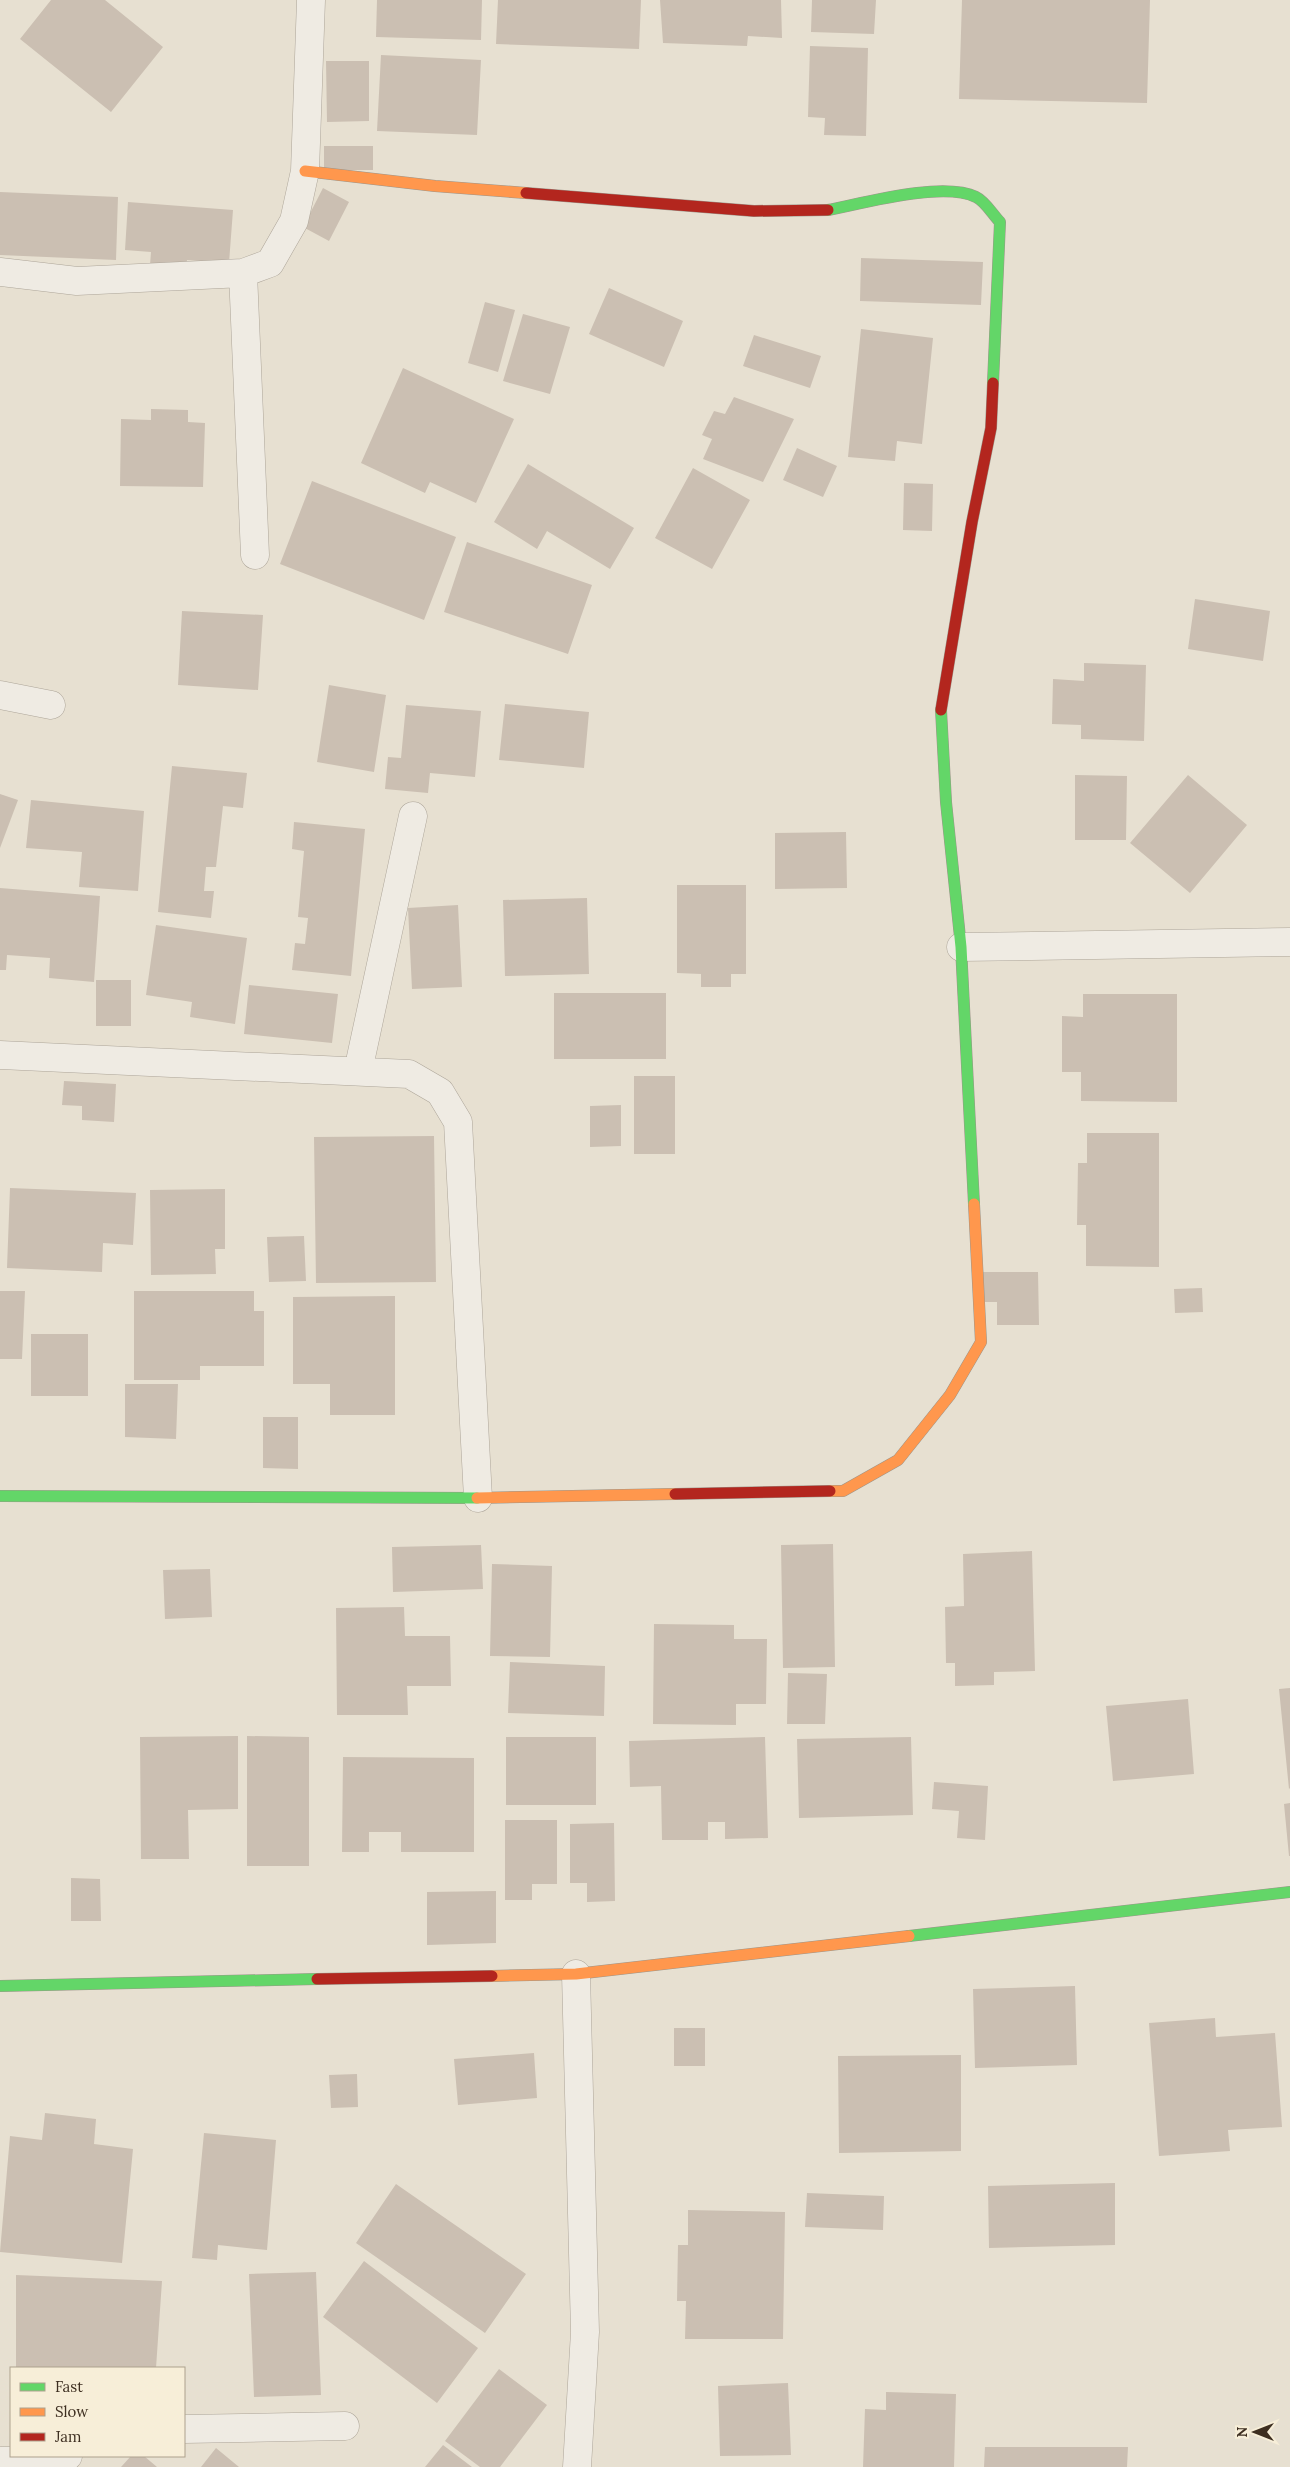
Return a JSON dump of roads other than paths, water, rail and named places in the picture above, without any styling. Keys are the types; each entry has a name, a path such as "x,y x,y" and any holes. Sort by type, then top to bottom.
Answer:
{"street":[{"path":"0,272 77,281 243,274 270,263 294,221 305,171 311,0"},
{"path":"0,1496 478,1498 843,1491 898,1460 950,1395 981,1342 961,947 946,802 941,708 972,522 991,428 1000,222 977,198 953,192 914,193 821,211 754,211 435,186 305,171"},
{"path":"243,274 255,556"},
{"path":"0,695 51,706"},
{"path":"358,1071 413,816"},
{"path":"961,947 1290,942"},
{"path":"0,1054 409,1074 440,1092 458,1122 478,1498"},
{"path":"0,1986 576,1974 1290,1892"},
{"path":"576,1974 585,2332 577,2467"},
{"path":"185,2429 345,2426"},
{"path":"0,2461 60,2460 66,2457"}]}
